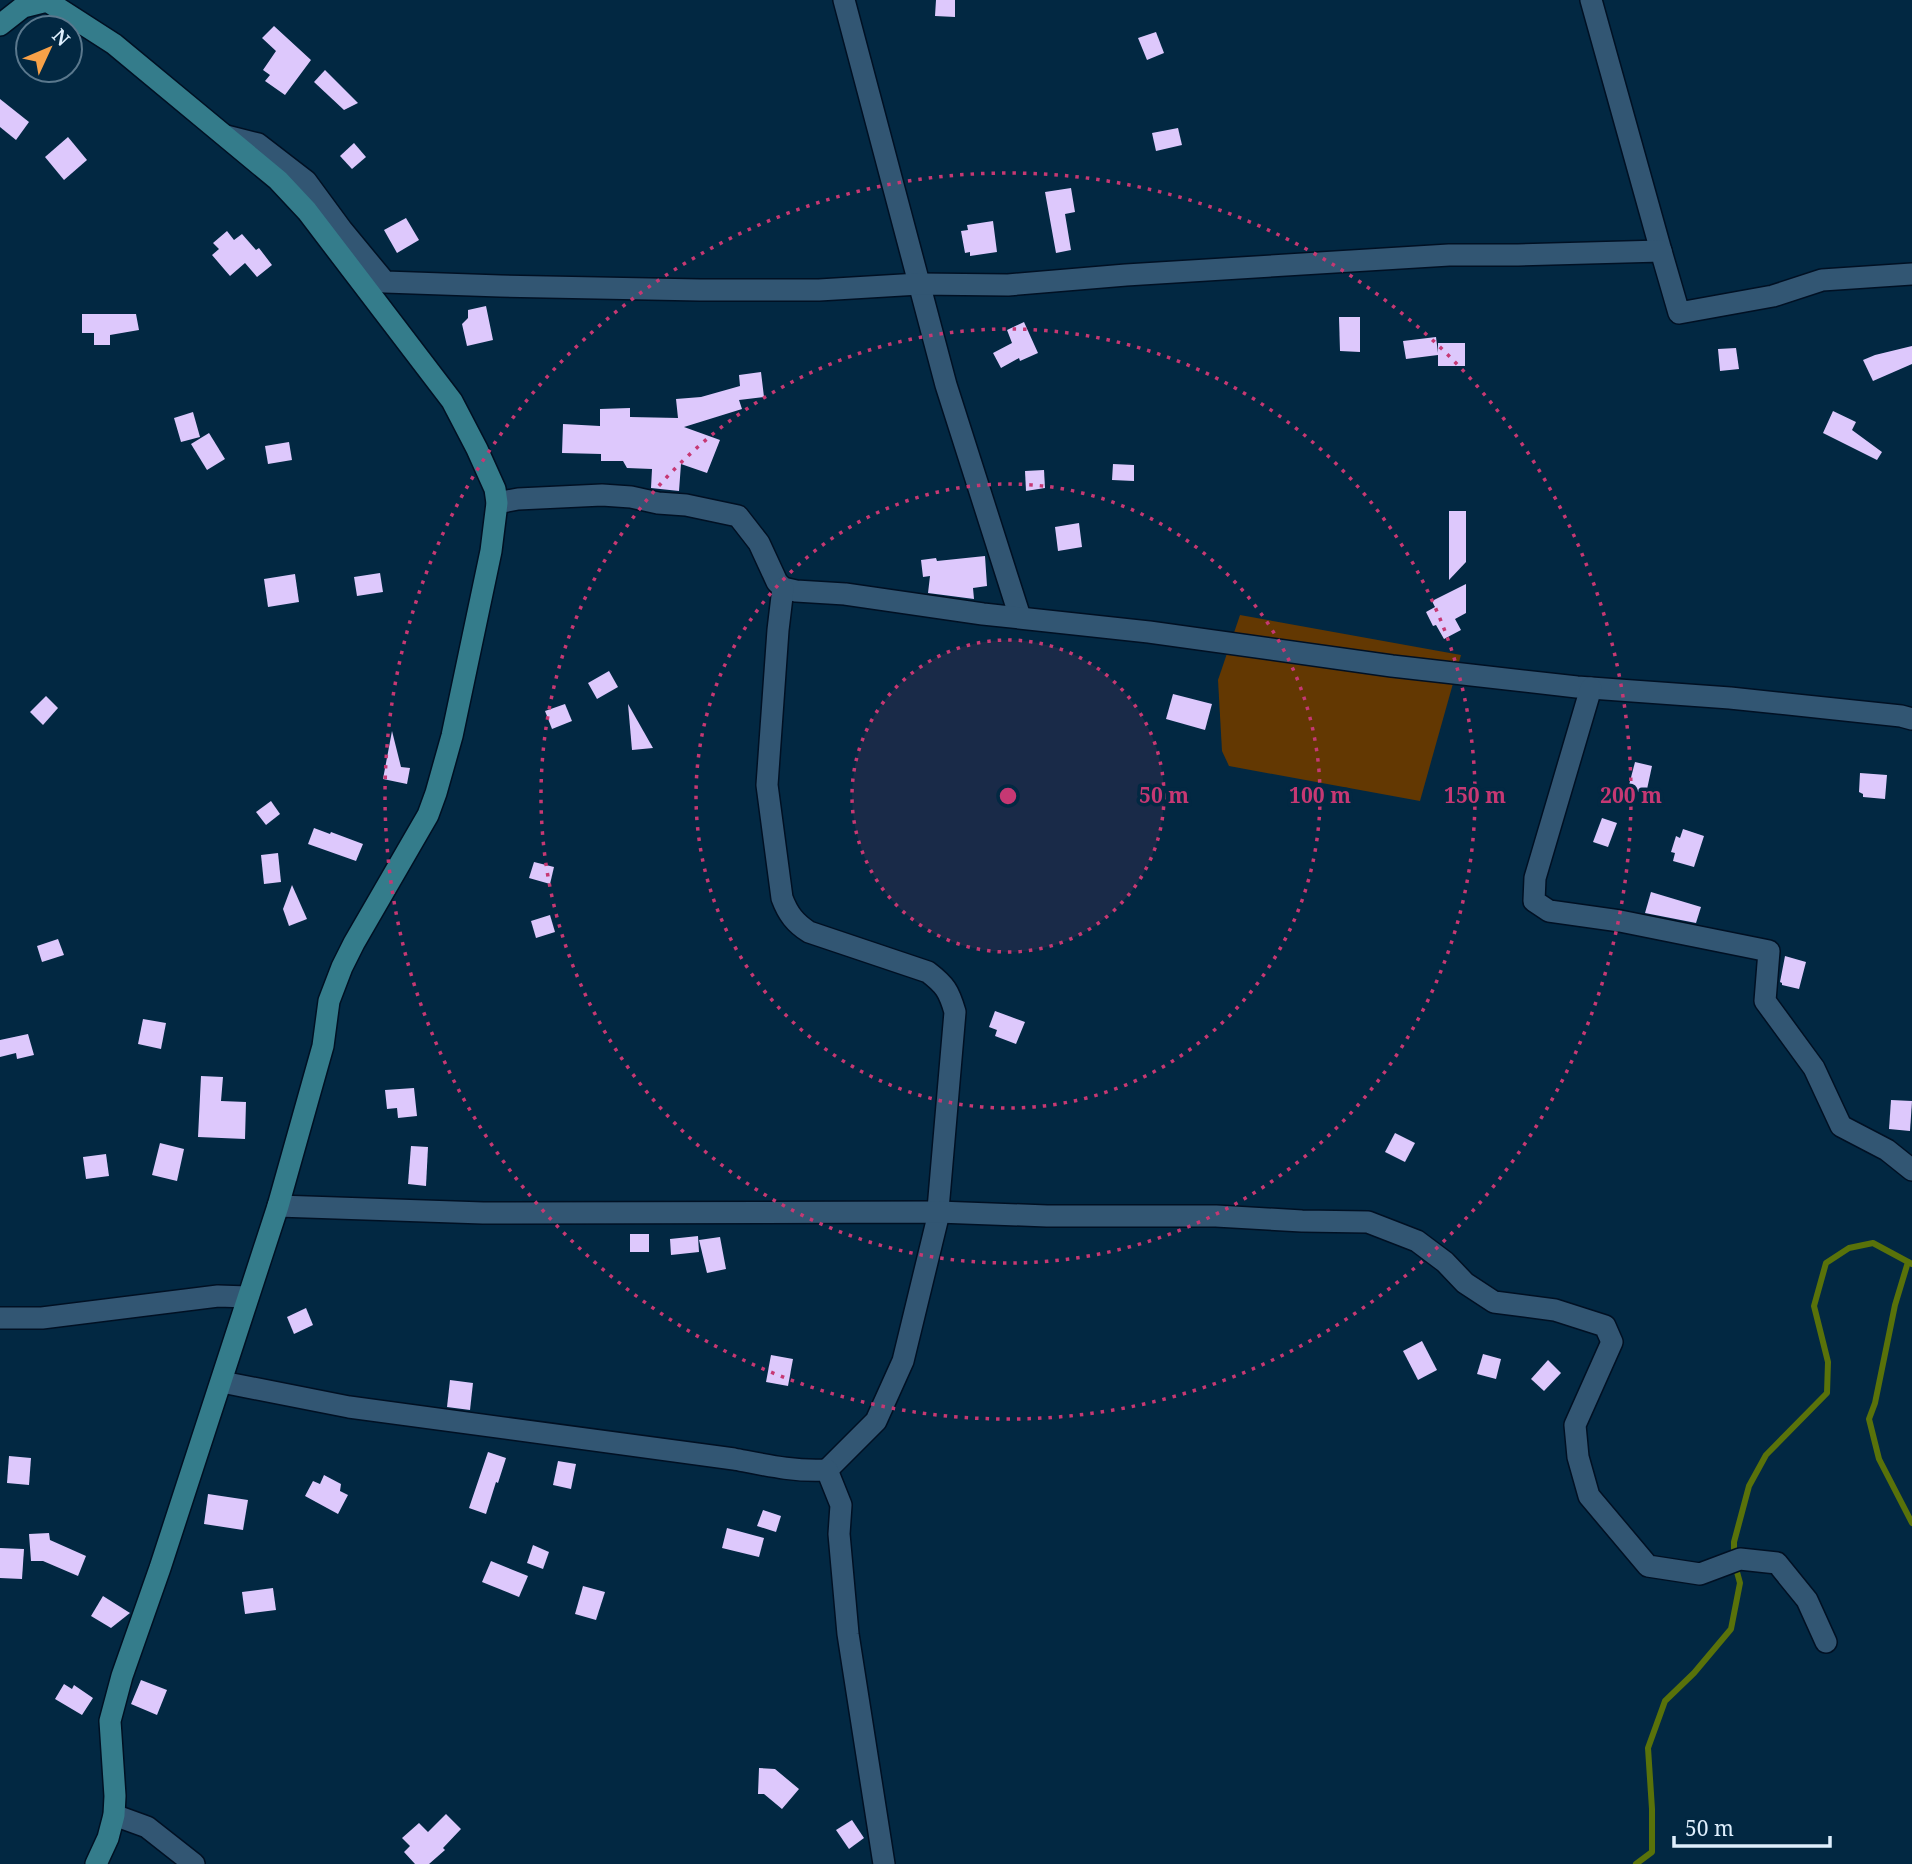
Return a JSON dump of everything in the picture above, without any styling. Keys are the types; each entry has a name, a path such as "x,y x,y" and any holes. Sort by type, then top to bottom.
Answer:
{"street":[{"path":"844,0 946,384 1020,617"},
{"path":"1591,0 1679,313 1773,296 1822,280 1912,274"},
{"path":"0,25 27,3 47,1 114,44 278,180 307,211 452,401 495,489 497,503 491,551 452,736 436,793 428,815 342,967 329,1001 323,1046 278,1206 222,1382 122,1676 110,1721 114,1815 102,1855 96,1864"},
{"path":"226,136 258,144 306,180 341,230 385,282 700,290 819,290 919,284 1008,285 1450,255 1661,251"},
{"path":"497,503 518,499 602,495 686,505 738,516 759,543 777,582 783,588 796,591 845,594 983,614 1149,632 1392,666 1591,688 1730,698 1912,719"},
{"path":"222,1382 349,1407 798,1470 827,1470 876,1421 903,1360 937,1221 955,1012 950,995 943,984 928,972 809,932 789,914 782,898 767,785 783,588"},
{"path":"1591,688 1535,878 1534,901 1549,911 1769,951 1765,1000 1814,1068 1841,1126 1887,1150 1912,1170"},
{"path":"278,1206 483,1213 938,1212 1046,1216 1216,1216 1368,1222 1417,1241 1445,1262 1465,1283 1494,1302 1555,1310 1605,1326 1612,1342 1576,1425 1578,1457 1589,1496 1648,1566 1700,1574 1740,1559 1777,1563 1807,1600 1826,1642"},
{"path":"0,1318 42,1318 218,1296 248,1297"},
{"path":"827,1470 841,1505 839,1534 848,1634 884,1864"},
{"path":"114,1815 147,1827 194,1864"}],"shaded area":[{"path":"1240,615 1461,655 1420,801 1229,766 1222,751 1218,680"}],"building":[{"path":"936,0 955,0 955,17 935,16"},
{"path":"274,26 311,60 285,95 265,81 270,75 263,70 276,51 262,38"},
{"path":"1156,32 1164,53 1147,60 1138,38"},
{"path":"325,70 358,103 344,110 314,82"},
{"path":"0,99 29,122 16,140 0,127"},
{"path":"1178,128 1182,145 1156,151 1152,133"},
{"path":"68,137 87,160 64,180 45,157"},
{"path":"354,143 366,157 352,169 340,156"},
{"path":"1071,188 1075,212 1065,214 1071,250 1056,253 1045,192"},
{"path":"406,218 419,240 397,253 384,230"},
{"path":"993,221 997,252 970,256 970,252 965,253 961,231 968,230 967,225"},
{"path":"227,231 234,240 242,234 256,250 259,248 272,265 257,277 245,263 230,276 212,255 219,249 213,243"},
{"path":"486,306 493,340 467,346 462,324 468,318 468,310"},
{"path":"82,314 136,314 139,330 110,335 110,345 94,345 94,333 82,333"},
{"path":"1339,317 1360,317 1360,352 1340,351"},
{"path":"1024,322 1038,353 1020,361 1019,358 1001,368 993,353 1012,343 1007,330"},
{"path":"1436,337 1438,353 1438,343 1465,343 1465,366 1438,366 1438,355 1406,359 1403,341"},
{"path":"1912,346 1912,364 1873,381 1863,360"},
{"path":"1736,348 1739,369 1720,371 1718,349"},
{"path":"761,372 764,397 739,400 742,409 684,427 720,440 707,473 681,464 679,491 651,488 652,469 627,468 623,461 601,461 601,454 562,453 563,424 600,426 600,409 630,408 630,417 678,418 676,399 701,397 740,386 739,375"},
{"path":"1833,411 1856,422 1852,430 1882,452 1877,460 1823,433"},
{"path":"193,412 200,437 181,442 174,418"},
{"path":"209,433 225,459 207,470 191,444"},
{"path":"289,442 292,460 268,464 265,446"},
{"path":"1113,464 1134,465 1134,481 1112,480"},
{"path":"1044,470 1045,488 1026,491 1025,471"},
{"path":"1449,511 1466,511 1466,562 1449,580"},
{"path":"1079,523 1082,547 1058,551 1055,527"},
{"path":"985,556 987,586 973,588 974,599 928,593 930,576 923,577 921,560"},
{"path":"380,573 383,592 357,596 354,577"},
{"path":"295,574 299,602 268,607 264,579"},
{"path":"1466,584 1466,613 1455,619 1461,630 1444,639 1426,612 1435,607 1432,601"},
{"path":"609,671 618,687 597,699 588,683"},
{"path":"1173,694 1212,704 1205,730 1166,719"},
{"path":"46,696 58,708 43,725 30,712"},
{"path":"565,704 572,721 552,729 545,711"},
{"path":"628,704 653,748 632,750"},
{"path":"392,731 401,767 410,768 407,784 383,779"},
{"path":"1635,762 1652,766 1646,794 1628,789"},
{"path":"1860,773 1887,775 1885,799 1863,797 1859,792"},
{"path":"271,801 280,814 266,825 256,812"},
{"path":"1602,818 1617,823 1608,847 1593,842"},
{"path":"314,828 363,844 356,861 308,844"},
{"path":"1683,829 1704,836 1694,867 1673,861 1675,853 1671,852 1676,836 1680,838"},
{"path":"278,853 281,882 264,884 261,855"},
{"path":"534,862 554,867 550,884 529,878"},
{"path":"292,885 307,919 289,926 283,909"},
{"path":"1651,892 1701,907 1696,923 1645,913"},
{"path":"550,915 555,932 536,938 531,921"},
{"path":"58,939 64,955 42,962 37,946"},
{"path":"1785,956 1806,962 1799,989 1782,985 1780,982"},
{"path":"995,1011 1025,1022 1016,1044 995,1036 997,1030 989,1027"},
{"path":"143,1019 166,1023 161,1049 138,1044"},
{"path":"28,1034 34,1055 17,1059 16,1053 0,1057 0,1040"},
{"path":"201,1076 223,1077 221,1101 246,1102 245,1139 198,1137"},
{"path":"414,1088 417,1116 398,1118 397,1108 387,1109 385,1090"},
{"path":"1891,1100 1912,1101 1910,1131 1889,1129"},
{"path":"1395,1133 1415,1143 1405,1162 1385,1152"},
{"path":"160,1143 184,1149 177,1181 152,1175"},
{"path":"411,1146 428,1147 426,1186 408,1184"},
{"path":"106,1154 109,1176 86,1179 83,1157"},
{"path":"630,1234 649,1234 649,1252 630,1252"},
{"path":"698,1236 699,1252 671,1255 670,1239"},
{"path":"720,1237 726,1269 707,1273 699,1240"},
{"path":"306,1308 313,1325 294,1334 287,1317"},
{"path":"1422,1341 1437,1370 1418,1380 1403,1351"},
{"path":"1483,1354 1501,1359 1496,1379 1477,1374"},
{"path":"771,1355 793,1359 788,1386 766,1382"},
{"path":"1548,1360 1561,1373 1544,1391 1531,1379"},
{"path":"450,1380 473,1383 470,1410 447,1407"},
{"path":"488,1452 506,1458 486,1514 469,1508"},
{"path":"9,1456 31,1458 29,1485 7,1483"},
{"path":"558,1461 576,1464 571,1489 553,1485"},
{"path":"324,1475 341,1484 340,1491 348,1495 338,1514 305,1496 313,1481 320,1484"},
{"path":"208,1494 248,1500 243,1530 204,1524"},
{"path":"763,1510 781,1516 776,1532 757,1526"},
{"path":"727,1528 764,1538 759,1557 722,1548"},
{"path":"49,1533 50,1540 86,1556 78,1576 43,1561 31,1561 29,1534"},
{"path":"533,1545 549,1552 543,1569 527,1563"},
{"path":"0,1548 24,1549 22,1579 0,1578"},
{"path":"491,1561 528,1576 519,1597 482,1582"},
{"path":"583,1586 605,1592 596,1620 575,1614"},
{"path":"273,1588 276,1610 245,1614 242,1592"},
{"path":"103,1596 130,1613 111,1628 91,1616"},
{"path":"141,1680 167,1690 157,1715 131,1704"},
{"path":"64,1684 72,1689 74,1685 93,1698 82,1715 55,1699"},
{"path":"759,1768 775,1769 799,1789 782,1809 764,1794 758,1794"},
{"path":"446,1814 461,1829 443,1848 445,1850 429,1864 415,1864 404,1852 410,1846 402,1838 419,1823 428,1832"},
{"path":"852,1820 864,1838 849,1849 836,1830"}],"waterway":[{"path":"1636,1864 1652,1852 1648,1748 1665,1701 1694,1673 1731,1629 1740,1583 1734,1561 1734,1542 1749,1486 1766,1455 1827,1393 1828,1362 1814,1306 1826,1263 1849,1248 1873,1243 1912,1264"},
{"path":"1908,1262 1895,1305 1875,1403 1869,1419 1879,1459 1912,1523"}]}
